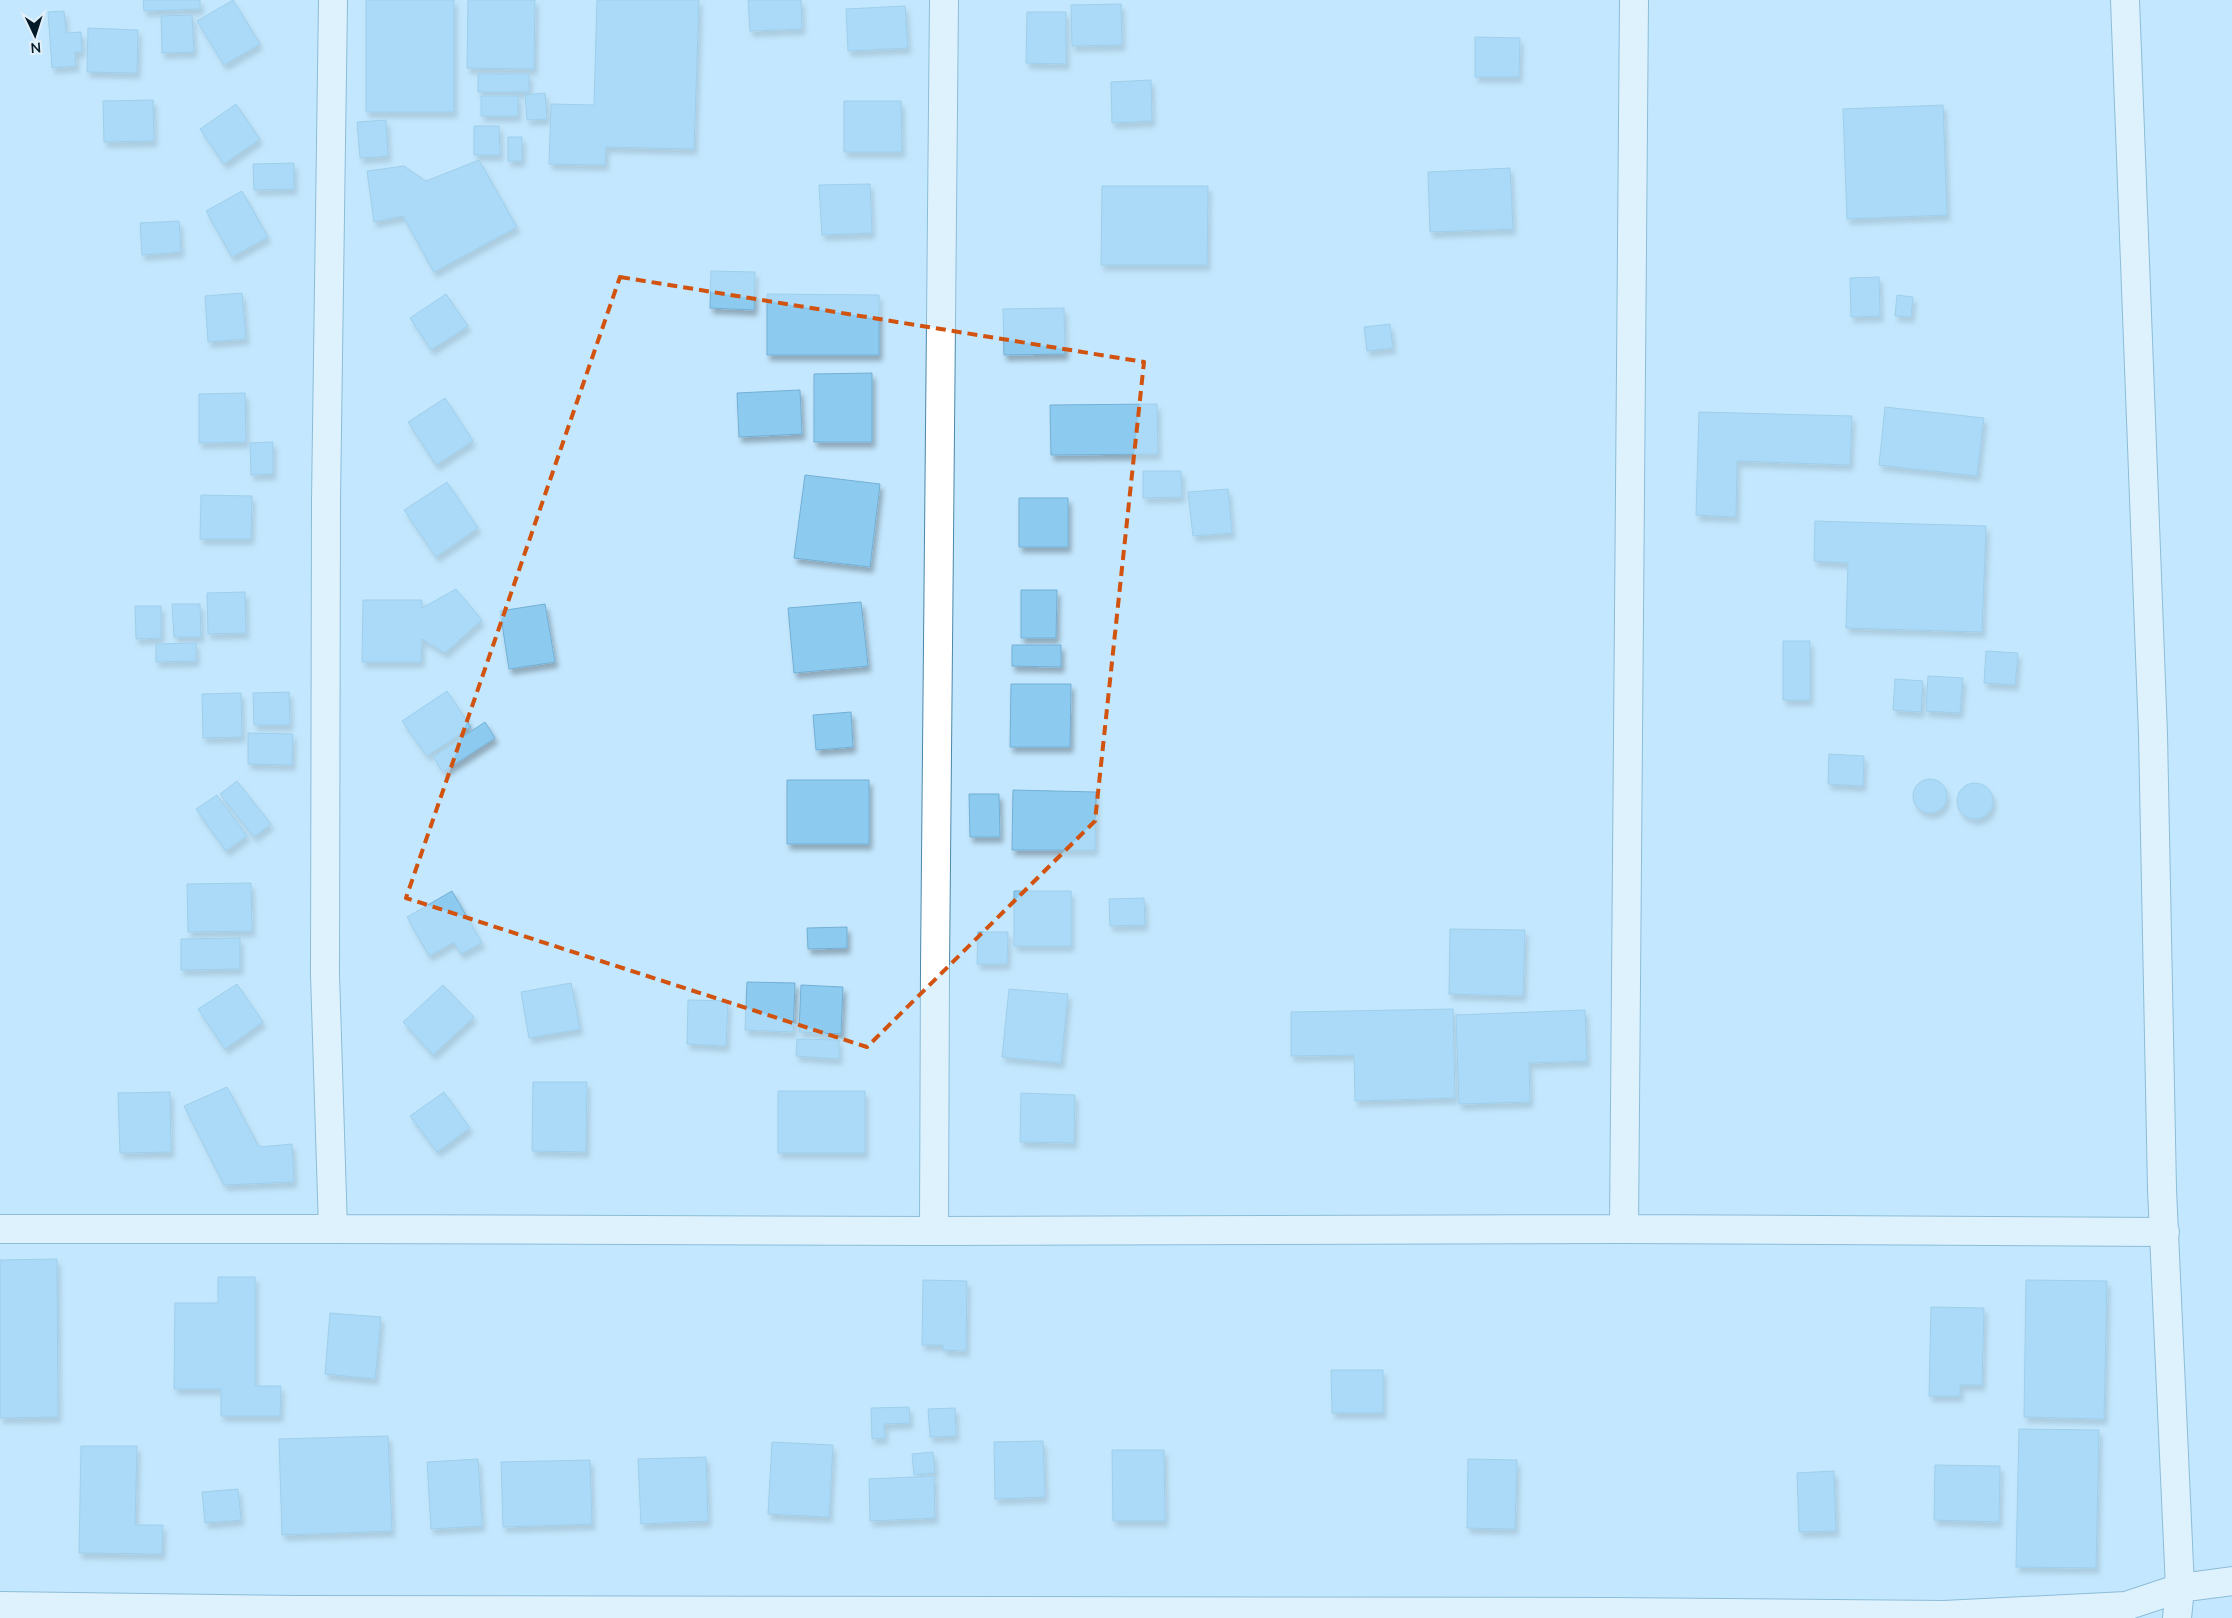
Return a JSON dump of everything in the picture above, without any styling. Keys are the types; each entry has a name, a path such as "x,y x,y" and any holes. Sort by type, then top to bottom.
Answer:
{"street":[{"path":"332,1229 325,934 326,472 333,0"},
{"path":"934,1231 934,968 944,0"},
{"path":"1624,1230 1634,0"},
{"path":"2125,0 2154,734 2165,1232 2180,1588 2177,1618"},
{"path":"0,1229 2165,1232"},
{"path":"0,1606 295,1610 1572,1612 1944,1615 2126,1606 2180,1588 2232,1581"}],"highlighted area":[{"path":"620,277 1144,362 1095,821 867,1047 406,898"}],"building":[{"path":"143,0 200,0 200,9 144,11"},
{"path":"233,0 260,44 224,65 197,21"},
{"path":"366,0 454,0 454,112 366,112"},
{"path":"468,0 535,0 534,69 467,68"},
{"path":"597,0 699,0 694,149 606,147 605,165 549,164 551,104 594,105"},
{"path":"748,0 801,0 802,29 750,31"},
{"path":"1121,4 1122,45 1072,46 1071,5"},
{"path":"905,6 908,48 848,51 846,9"},
{"path":"64,11 66,33 81,32 82,52 75,52 76,66 52,68 48,12"},
{"path":"1027,12 1066,12 1066,64 1026,63"},
{"path":"192,15 194,52 162,53 161,16"},
{"path":"88,28 138,30 137,73 87,72"},
{"path":"1475,37 1520,38 1519,77 1475,77"},
{"path":"478,74 529,74 529,92 478,92"},
{"path":"1151,80 1152,121 1112,123 1111,82"},
{"path":"545,93 547,119 527,120 525,95"},
{"path":"481,96 518,96 518,116 481,116"},
{"path":"153,100 154,141 104,142 103,101"},
{"path":"844,101 901,101 902,152 844,152"},
{"path":"236,104 260,139 224,164 200,129"},
{"path":"1943,105 1947,215 1847,219 1843,109"},
{"path":"386,120 388,156 360,158 357,122"},
{"path":"474,126 499,126 500,155 474,155"},
{"path":"508,137 522,137 522,161 508,161"},
{"path":"479,160 517,227 434,272 403,216 374,222 367,171 404,166 426,181"},
{"path":"294,163 294,189 254,190 253,164"},
{"path":"1510,168 1513,229 1430,232 1428,172"},
{"path":"870,184 872,233 822,235 819,185"},
{"path":"1102,186 1208,186 1207,265 1101,265"},
{"path":"242,191 268,237 232,257 206,211"},
{"path":"179,221 181,252 142,255 140,223"},
{"path":"711,271 755,272 754,310 710,308"},
{"path":"1879,277 1880,316 1851,317 1850,278"},
{"path":"242,293 246,339 208,342 205,296"},
{"path":"446,294 468,326 431,350 410,318"},
{"path":"767,294 879,295 879,355 767,355"},
{"path":"1897,295 1913,297 1911,317 1895,316"},
{"path":"1064,308 1065,354 1004,355 1003,309"},
{"path":"1390,324 1393,348 1367,351 1364,327"},
{"path":"872,373 872,442 814,442 814,374"},
{"path":"800,390 802,434 739,437 737,393"},
{"path":"245,393 246,442 199,443 199,394"},
{"path":"445,398 473,441 436,465 408,422"},
{"path":"1157,404 1158,454 1051,455 1050,405"},
{"path":"1885,407 1984,418 1977,476 1879,465"},
{"path":"1699,412 1852,416 1850,465 1737,461 1736,517 1696,515"},
{"path":"273,442 273,474 251,475 250,443"},
{"path":"1143,471 1181,471 1182,497 1143,498"},
{"path":"805,475 880,484 870,567 794,558"},
{"path":"447,482 478,528 436,557 404,510"},
{"path":"1228,489 1232,533 1193,536 1188,492"},
{"path":"201,495 252,496 251,539 200,539"},
{"path":"1019,498 1068,498 1068,547 1019,547"},
{"path":"1815,521 1986,526 1982,632 1846,628 1848,563 1814,561"},
{"path":"456,589 482,620 445,653 422,639 421,662 362,662 363,600 422,600 422,608"},
{"path":"1021,590 1057,590 1056,638 1021,638"},
{"path":"245,592 246,633 208,634 207,593"},
{"path":"861,602 868,666 794,673 788,608"},
{"path":"172,604 200,604 201,637 174,637"},
{"path":"545,604 555,662 509,669 500,611"},
{"path":"135,606 161,606 161,638 136,639"},
{"path":"1783,641 1810,641 1810,700 1783,700"},
{"path":"196,643 196,661 156,662 156,644"},
{"path":"1012,645 1061,645 1061,667 1012,666"},
{"path":"1986,651 2018,653 2015,685 1984,683"},
{"path":"1928,676 1963,678 1960,713 1926,711"},
{"path":"1895,679 1923,681 1921,712 1893,710"},
{"path":"1011,684 1071,684 1070,747 1010,747"},
{"path":"447,691 471,727 427,756 402,721"},
{"path":"289,692 290,725 254,725 253,693"},
{"path":"241,693 242,737 203,738 202,694"},
{"path":"851,712 853,747 816,750 813,715"},
{"path":"485,722 495,738 443,772 433,757"},
{"path":"248,733 293,734 292,765 248,764"},
{"path":"1829,754 1864,756 1863,786 1828,784"},
{"path":"1930,779 1937,780 1942,784 1946,789 1946,803 1942,808 1937,812 1930,813 1923,812 1918,808 1914,803 1913,796 1914,789 1918,784 1923,780"},
{"path":"787,780 869,780 869,844 787,844"},
{"path":"237,781 271,824 254,837 220,794"},
{"path":"1975,783 1982,784 1988,788 1992,794 1992,808 1988,814 1982,818 1975,819 1968,818 1962,814 1958,808 1957,801 1958,794 1962,788 1968,784"},
{"path":"1013,790 1096,792 1095,850 1012,850"},
{"path":"969,794 999,794 1000,837 970,837"},
{"path":"217,795 247,836 226,851 196,809"},
{"path":"251,883 252,931 188,932 187,884"},
{"path":"452,891 482,943 461,954 454,942 429,956 407,917"},
{"path":"1014,891 1071,891 1071,946 1014,946"},
{"path":"1144,898 1145,925 1110,926 1109,899"},
{"path":"847,927 847,948 808,949 807,928"},
{"path":"1450,929 1525,930 1523,996 1449,994"},
{"path":"978,932 1008,932 1007,964 977,964"},
{"path":"240,938 240,969 181,970 181,939"},
{"path":"747,982 795,983 793,1032 745,1030"},
{"path":"571,983 580,1029 529,1038 521,992"},
{"path":"237,984 263,1022 225,1049 198,1009"},
{"path":"443,985 474,1017 433,1055 403,1022"},
{"path":"801,985 843,987 841,1034 799,1032"},
{"path":"1009,989 1068,994 1061,1063 1002,1057"},
{"path":"688,1000 728,1001 726,1046 687,1044"},
{"path":"1453,1009 1455,1098 1355,1101 1354,1055 1291,1056 1291,1012"},
{"path":"1585,1010 1587,1061 1529,1063 1530,1102 1459,1104 1456,1015"},
{"path":"797,1039 839,1040 839,1059 796,1056"},
{"path":"533,1082 587,1082 586,1152 532,1151"},
{"path":"227,1087 259,1147 292,1144 294,1182 224,1185 184,1106"},
{"path":"778,1091 865,1091 865,1153 778,1153"},
{"path":"170,1092 171,1152 120,1153 118,1093"},
{"path":"444,1092 470,1128 437,1152 410,1116"},
{"path":"1021,1093 1075,1095 1074,1143 1020,1142"},
{"path":"57,1259 58,1417 0,1418 0,1260"},
{"path":"218,1277 255,1277 255,1386 281,1386 280,1416 221,1416 221,1389 174,1389 175,1303 218,1303"},
{"path":"923,1280 967,1281 966,1351 943,1350 943,1345 922,1345"},
{"path":"2026,1280 2107,1281 2104,1419 2024,1417"},
{"path":"1931,1307 1984,1308 1982,1385 1960,1385 1960,1396 1929,1396"},
{"path":"330,1313 381,1317 375,1379 325,1374"},
{"path":"1331,1370 1383,1370 1383,1413 1332,1413"},
{"path":"909,1407 910,1423 884,1424 885,1438 872,1439 871,1408"},
{"path":"955,1408 956,1436 930,1437 928,1409"},
{"path":"2019,1429 2099,1430 2096,1568 2016,1567"},
{"path":"388,1436 392,1531 282,1535 279,1439"},
{"path":"1043,1441 1045,1497 995,1499 994,1442"},
{"path":"772,1442 833,1445 829,1517 768,1514"},
{"path":"81,1446 137,1446 135,1525 163,1525 162,1554 79,1553"},
{"path":"1112,1450 1164,1450 1165,1521 1113,1521"},
{"path":"933,1452 935,1473 914,1475 912,1454"},
{"path":"706,1457 708,1521 641,1524 638,1459"},
{"path":"478,1459 482,1526 431,1529 427,1462"},
{"path":"1468,1459 1517,1460 1515,1529 1467,1528"},
{"path":"590,1460 592,1524 503,1527 501,1462"},
{"path":"1935,1465 2000,1466 1999,1522 1934,1520"},
{"path":"1834,1471 1836,1531 1799,1532 1797,1473"},
{"path":"934,1476 935,1518 870,1521 869,1479"},
{"path":"238,1489 241,1520 205,1523 202,1492"}]}
